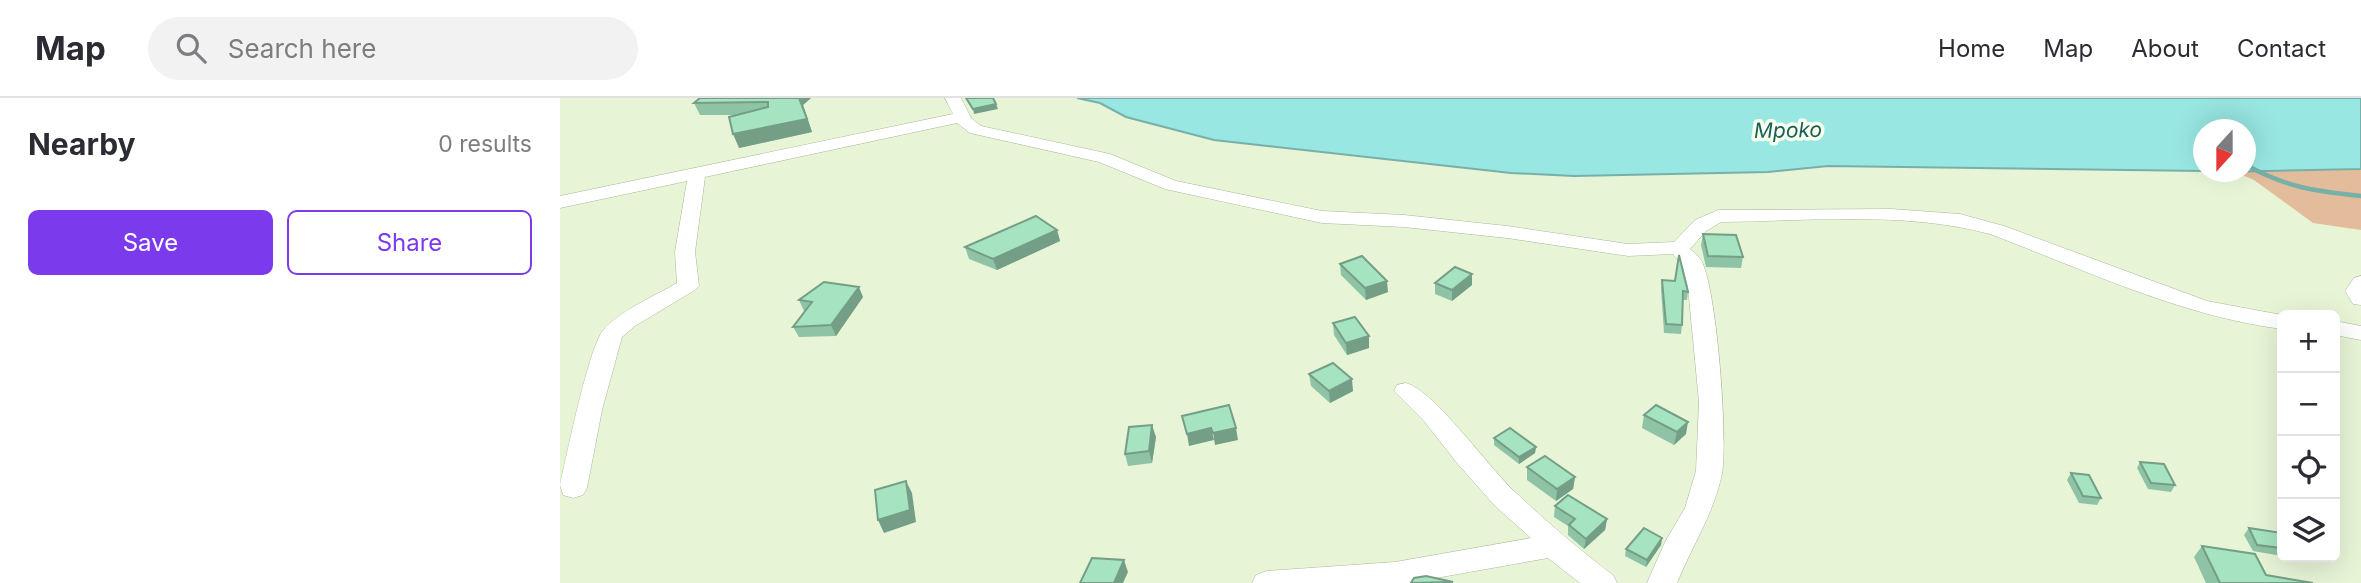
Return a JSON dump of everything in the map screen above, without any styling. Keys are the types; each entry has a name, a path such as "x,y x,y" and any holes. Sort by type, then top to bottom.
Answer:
{"street":[{"path":"953,98 962,117 976,130 1104,159 1171,185 1280,210 1322,217 1404,220 1628,250 1678,248 1706,221 1718,216 1930,216 1997,230 2200,306 2277,321"},
{"path":"560,202 962,117"},
{"path":"573,488 590,410 611,335 627,321 688,286 685,252 697,173"},
{"path":"1664,583 1679,542 1699,509 1709,471 1711,402 1699,287 1692,262 1678,248"},
{"path":"2361,282 2356,291 2361,299"},
{"path":"2340,329 2361,333"},
{"path":"1406,391 1433,415 1466,457 1505,499 1538,527 1553,546 1602,583"},
{"path":"1267,583 1395,574 1490,555 1553,546"}],"shaded area":[{"path":"2361,169 2361,230 2313,223 2256,181 2256,172"}],"water":[{"name":"Mpoko","path":"1077,98 2361,98 2361,169 2256,171 2256,119 2193,119 2193,171 1828,166 1768,172 1574,176 1511,173 1214,140 1126,117 1100,103"}],"building":[{"path":"700,98 799,98 807,119 733,134 729,117 768,107 768,102 694,103"},
{"path":"966,98 993,98 996,104 973,109"},
{"path":"1036,216 1057,230 993,259 965,247"},
{"path":"1703,234 1736,235 1743,257 1708,256"},
{"path":"1679,255 1688,292 1683,291 1682,325 1666,324 1662,280 1675,281"},
{"path":"1362,256 1387,281 1365,288 1340,264"},
{"path":"1455,267 1472,274 1452,290 1435,283"},
{"path":"824,282 859,287 831,325 793,327 812,302 799,300"},
{"path":"1355,317 1369,336 1346,343 1333,323"},
{"path":"1333,363 1352,379 1329,391 1309,374"},
{"path":"1229,405 1236,428 1213,433 1211,428 1187,434 1182,416"},
{"path":"1656,405 1688,422 1677,432 1644,415"},
{"path":"1152,425 1149,451 1125,454 1129,427"},
{"path":"1510,428 1536,447 1519,457 1494,438"},
{"path":"1545,456 1575,477 1557,489 1527,467"},
{"path":"2140,462 2164,464 2175,485 2151,483"},
{"path":"2071,473 2089,475 2101,498 2083,496"},
{"path":"906,481 910,510 878,520 875,490"},
{"path":"1568,495 1607,519 1586,539 1569,525 1575,519 1555,506"},
{"path":"1644,528 1662,538 1647,560 1626,549"},
{"path":"2249,528 2277,532 2277,547 2257,545"},
{"path":"2202,546 2255,554 2266,575 2313,583 2220,583"},
{"path":"1092,558 1124,560 1114,583 1080,583"},
{"path":"1426,576 1453,582 1411,583 1414,578"}],"waterway":[{"path":"2256,170 2302,187 2361,196"}]}
